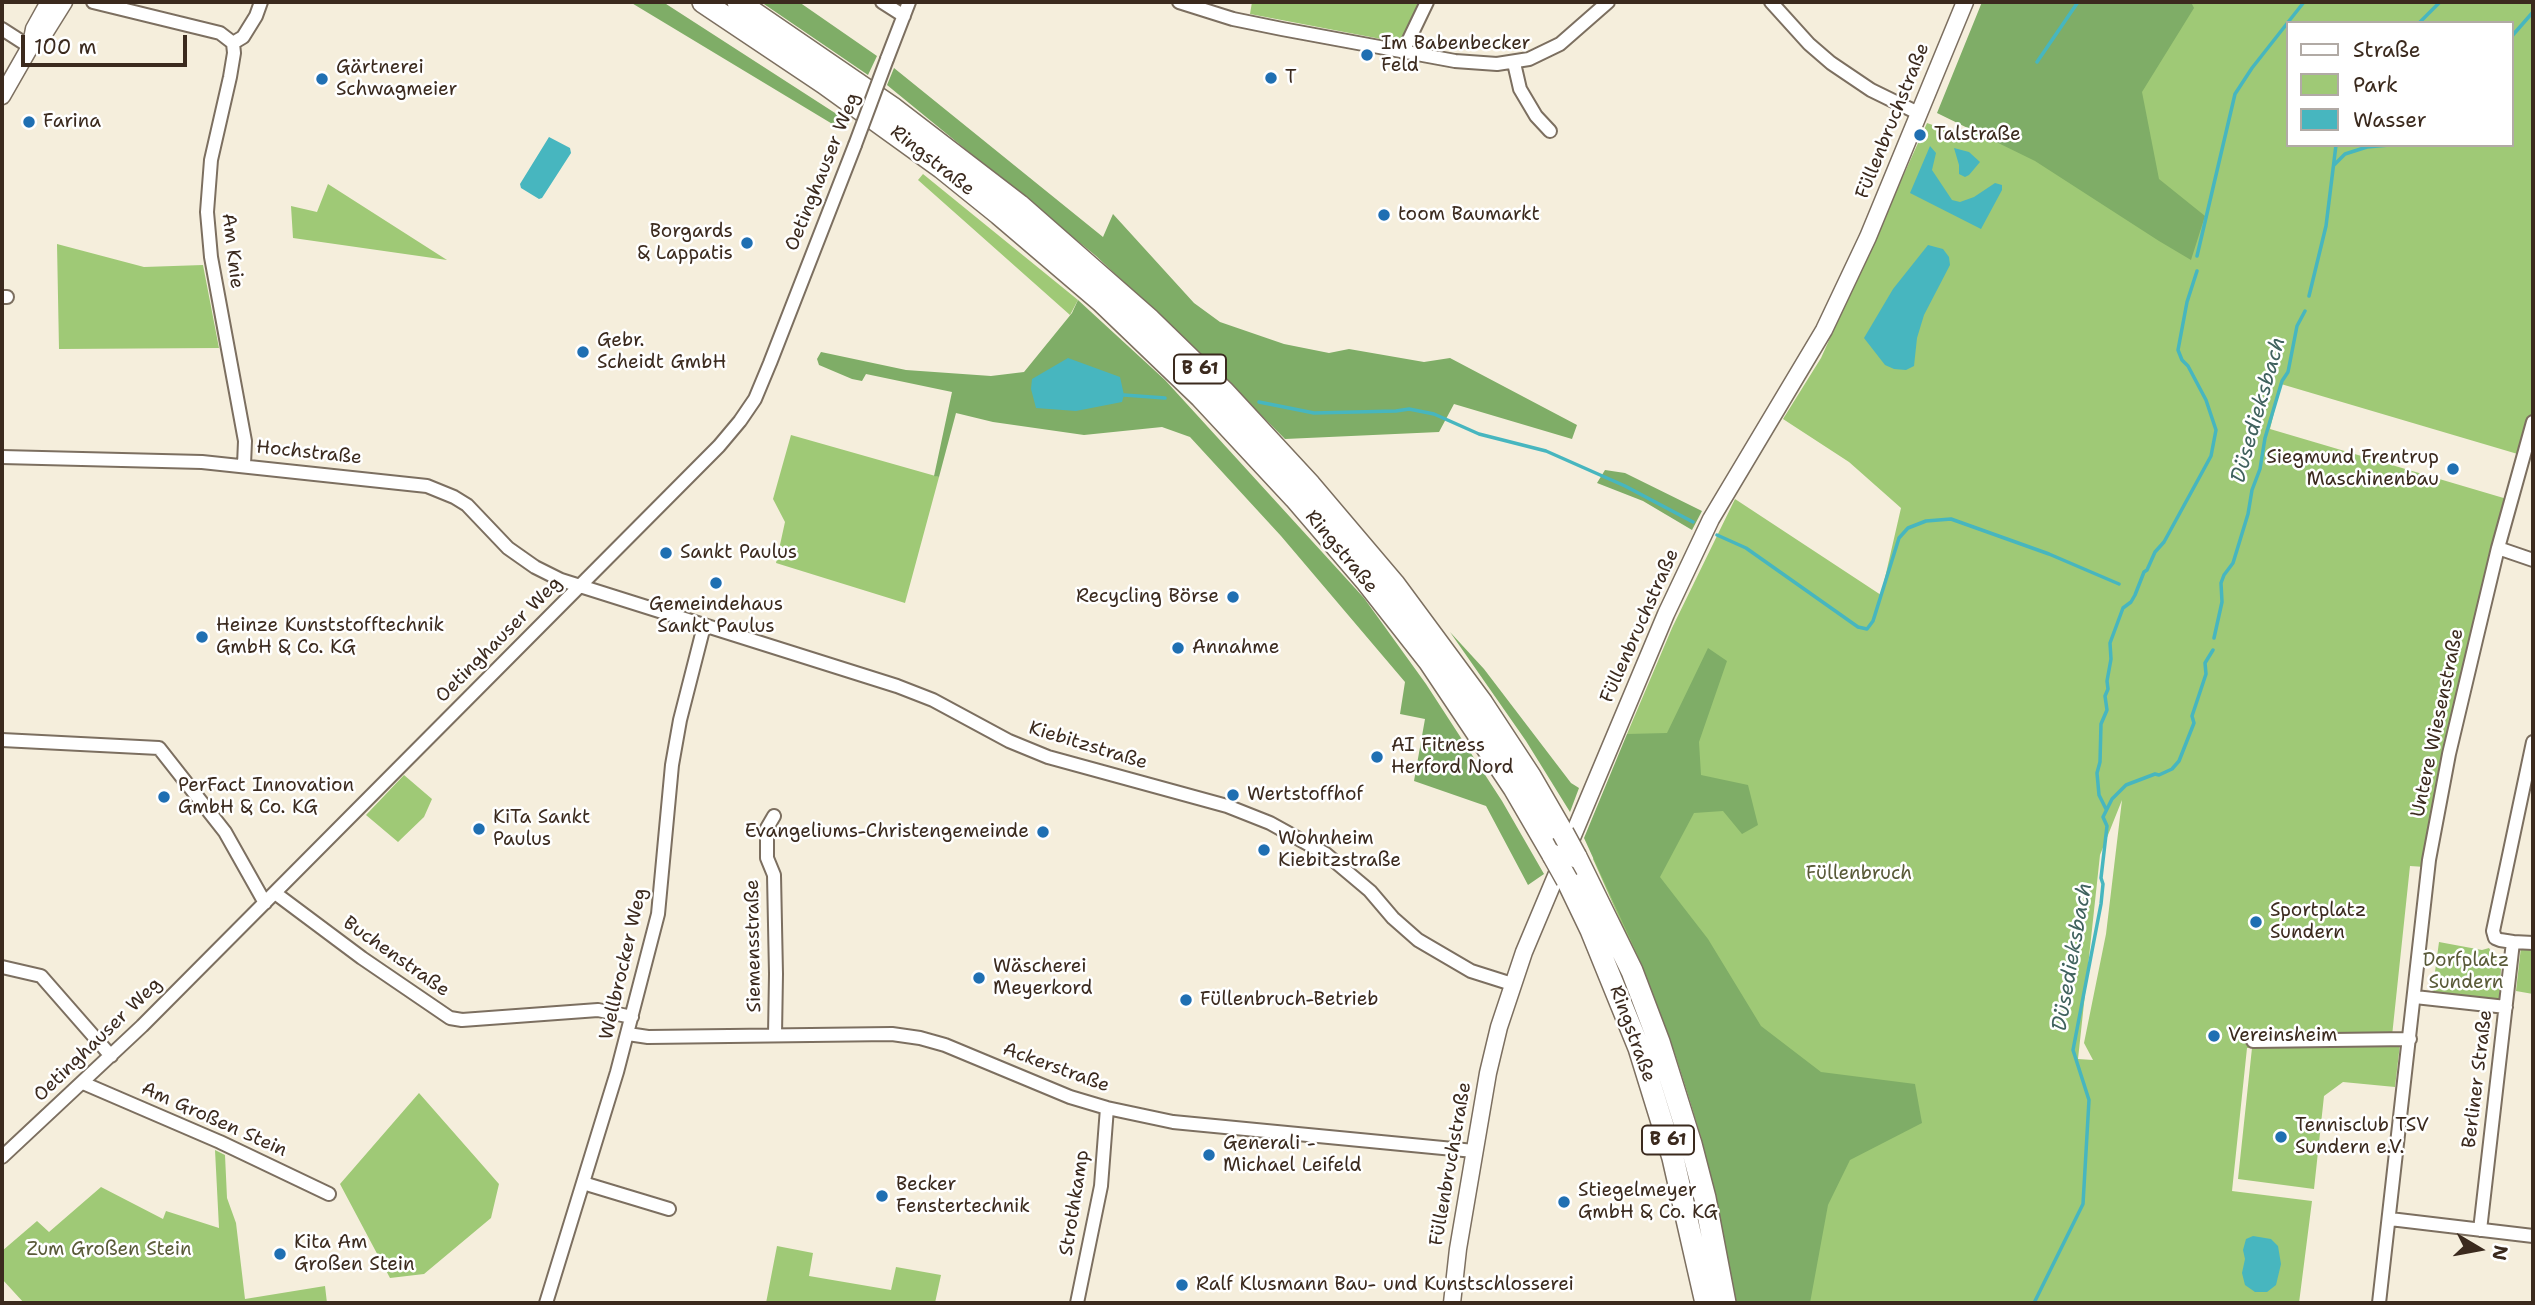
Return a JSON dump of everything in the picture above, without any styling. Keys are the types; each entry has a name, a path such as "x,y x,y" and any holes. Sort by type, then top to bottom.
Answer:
{"highway":[{"name":"Ringstraße","path":"703,2 873,117 961,183 1101,301 1200,397 1295,498 1367,582 1429,661 1500,767 1553,855 1591,930 1639,1048 1673,1157 1706,1303"},
{"name":"Ringstraße","path":"738,2 884,101 1019,205 1150,320 1223,391 1310,485 1402,594 1488,712 1563,833 1632,971 1659,1042 1702,1184 1725,1303"}],"street":[{"path":"2,96 30,47 34,29 49,2"},
{"path":"30,47 44,34 64,2"},
{"path":"93,2 220,33 233,43 243,37 261,2"},
{"path":"882,2 904,16"},
{"name":"Oetinghauser Weg","path":"2,1157 111,1056 275,893 719,446 740,421 755,399 909,2"},
{"path":"1179,2 1233,19 1403,52 1482,64 1514,63 1543,54 1560,44 1608,2"},
{"path":"1403,52 1427,2"},
{"path":"1771,2 1809,44 1831,62 1871,90 1917,113"},
{"name":"Füllenbruchstraße","path":"1452,1303 1458,1249 1488,1073 1512,984 1666,614 1711,519 1824,330 1868,237 1965,2"},
{"path":"2,29 30,47"},
{"name":"Am Knie","path":"233,43 230,77 211,160 207,212 211,257 245,441 244,465"},
{"path":"1514,63 1520,89 1536,116 1550,131"},
{"name":"Untere Wiesenstraße","path":"2379,1303 2429,860 2449,754 2498,548 2533,422"},
{"name":"Hochstraße","path":"2,457 202,462 427,486 467,505 508,548 535,566 579,587"},
{"path":"2498,548 2533,560"},
{"name":"Kiebitzstraße","path":"579,587 897,686 933,700 1009,741 1048,757 1249,813 1326,854 1357,879 1393,918 1427,946 1471,971 1512,984"},
{"name":"Wellbrocker Weg","path":"546,1303 628,1034 658,915 672,765 680,720 704,626"},
{"path":"2,740 159,748 225,832 264,903"},
{"path":"2533,742 2493,931 2495,938 2500,940 2533,943"},
{"name":"Siemensstraße","path":"774,816 767,828 767,858 774,875 775,1035"},
{"name":"Buchenstraße","path":"275,893 362,958 450,1018 461,1020 598,1010 632,1017"},
{"name":"Berliner Straße","path":"2480,1230 2513,942"},
{"path":"2,967 41,976 111,1056"},
{"path":"2415,997 2506,1007"},
{"name":"Ackerstraße","path":"628,1034 648,1037 892,1034 945,1045 1058,1093 1107,1108 1173,1122 1474,1151"},
{"path":"2253,1041 2410,1039"},
{"name":"Am Großen Stein","path":"83,1083 220,1142 329,1194"},
{"name":"Strothkamp","path":"1077,1303 1101,1186 1107,1108"},
{"path":"583,1183 668,1209"},
{"path":"2390,1219 2533,1236"}],"green space":[{"path":"630,2 663,2 849,122 844,131"},
{"path":"761,2 799,2 877,56 868,75"},
{"path":"1252,2 1421,2 1402,43 1250,14"},
{"path":"1982,2 2191,2 2194,8 2142,92 2159,179 2205,216 2191,260 2035,161 1937,113"},
{"name":"Füllenbruch","path":"2053,2 2533,2 2533,413 2521,455 2281,384 2270,429 2507,499 2425,867 2410,866 2392,1036 2400,1044 2395,1087 2343,1082 2324,1096 2314,1189 2238,1179 2252,1048 2247,1048 2232,1191 2312,1201 2299,1303 1731,1303 1722,1221 1689,1095 1662,1015 1593,859 1667,734 1627,734 1672,628 1735,499 1881,595 1901,508 1849,462 1783,419 1821,358 1927,123 1969,138","holes":["2122,800 2106,934 2084,1043 2093,1060 2078,1059 2100,855"]},
{"path":"894,68 1103,237 1113,214 1194,303 1220,322 1284,344 1329,353 1349,349 1424,362 1450,358 1577,425 1572,439 1454,404 1439,432 1285,439 1188,342 1096,256 887,85"},
{"path":"923,174 1078,300 1070,315 918,180"},
{"path":"328,184 447,260 293,238 291,206 317,212"},
{"path":"57,244 144,267 203,265 219,348 59,349"},
{"path":"1078,300 1165,380 1364,598 1426,684 1502,801 1544,874 1528,885 1486,806 1414,781 1425,719 1400,714 1405,682 1281,536 1190,437 1162,427 1084,435 993,422 956,413 939,477 934,476 952,392 866,374 862,381 852,379 819,365 817,359 821,352 906,370 991,376 1024,372 1072,313"},
{"path":"791,435 939,477 905,603 776,563 785,522 773,499"},
{"path":"1605,470 1625,473 1702,511 1692,530 1643,501 1597,483"},
{"path":"1450,632 1484,669 1571,783 1579,788 1570,812 1526,741"},
{"path":"1708,648 1727,661 1699,742 1701,775 1748,785 1758,825 1742,834 1723,811 1694,813 1660,877 1708,939 1761,1026 1821,1072 1915,1084 1922,1123 1850,1160 1828,1205 1810,1303 1733,1303 1718,1213 1701,1136 1675,1054 1637,954 1584,838 1627,734 1667,733"},
{"path":"404,775 432,799 424,817 398,842 366,815"},
{"name":"Dorfplatz Sundern","path":"2439,942 2482,950 2489,948 2501,969 2499,1001 2432,994"},
{"path":"2521,947 2533,949 2533,994 2516,991"},
{"path":"419,1093 499,1184 491,1218 424,1274 390,1278 340,1184"},
{"name":"Zum Großen Stein","path":"215,1150 225,1155 227,1198 236,1223 245,1299 325,1286 327,1303 24,1303 2,1279 2,1251 37,1221 49,1232 101,1187 163,1219 166,1211 219,1228"},
{"path":"777,1246 813,1253 809,1276 891,1290 896,1267 941,1275 935,1303 766,1303"}],"water":[{"path":"549,137 570,148 571,153 539,199 521,188 520,184"},
{"path":"1930,146 1936,153 1932,170 1952,200 1960,202 1974,197 1995,183 2002,185 2002,190 1981,229 1910,193"},
{"path":"1954,148 1969,152 1980,162 1965,177 1959,174"},
{"path":"1928,245 1943,249 1949,257 1950,265 1924,315 1917,338 1914,366 1906,370 1894,369 1885,365 1864,338 1893,289"},
{"path":"1068,358 1120,377 1124,395 1122,402 1076,411 1036,408 1031,389 1032,379"},
{"path":"2253,1236 2271,1239 2278,1246 2281,1264 2276,1285 2267,1292 2255,1292 2245,1285 2242,1273 2246,1239"}],"waterway":[{"path":"2037,62 2078,2"},
{"path":"2289,21 2304,2"},
{"name":"Düsedieksbach","path":"2421,21 2440,2"},
{"path":"2514,34 2533,12"},
{"path":"2197,256 2235,94 2286,25"},
{"name":"Düsedieksbach","path":"2309,296 2326,226 2336,147"},
{"path":"2334,165 2345,154 2367,147"},
{"path":"2106,809 2099,795 2097,773 2101,724 2107,710 2105,696 2111,659 2110,643 2123,608 2131,602 2144,572 2164,542 2211,456 2216,430 2206,400 2178,350 2187,302 2197,271"},
{"name":"Düsedieksbach","path":"2214,638 2222,602 2221,583 2233,563 2260,469 2265,438 2282,381 2288,372 2297,326 2305,311"},
{"path":"1124,395 1165,398"},
{"path":"1259,402 1314,413 1409,409 1434,414 1479,434 1546,451 1625,486 1693,522"},
{"path":"1717,535 1746,548 1858,627 1867,629 1873,621 1899,538 1908,528 1926,521 1951,519 2049,554 2119,584"},
{"name":"Düsedieksbach","path":"2034,1303 2083,1204 2089,1100 2073,1050 2101,904 2107,826 2103,817 2112,799 2126,785 2155,774 2159,775 2172,769 2179,761 2194,723 2192,716 2206,674 2205,663 2213,650"}],"place":[{"name":"Im Babenbecker Feld","path":"1367,55"},
{"name":"T","path":"1271,78"},
{"name":"Gärtnerei Schwagmeier","path":"322,79"},
{"name":"Farina","path":"29,122"},
{"name":"Talstraße","path":"1920,135"},
{"name":"toom Baumarkt","path":"1384,215"},
{"name":"Borgards & Lappatis","path":"747,243"},
{"name":"Gebr. Scheidt GmbH","path":"583,352"},
{"name":"Siegmund Frentrup Maschinenbau","path":"2453,469"},
{"name":"Sankt Paulus","path":"666,553"},
{"name":"Gemeindehaus Sankt Paulus","path":"716,583"},
{"name":"Recycling Börse","path":"1233,597"},
{"name":"Heinze Kunststofftechnik GmbH & Co. KG","path":"202,637"},
{"name":"Annahme","path":"1178,648"},
{"name":"AI Fitness Herford Nord","path":"1377,757"},
{"name":"Wertstoffhof","path":"1233,795"},
{"name":"PerFact Innovation GmbH & Co. KG","path":"164,797"},
{"name":"KiTa Sankt Paulus","path":"479,829"},
{"name":"Evangeliums-Christengemeinde","path":"1043,832"},
{"name":"Wohnheim Kiebitzstraße","path":"1264,850"},
{"name":"Sportplatz Sundern","path":"2256,922"},
{"name":"Wäscherei Meyerkord","path":"979,978"},
{"name":"Füllenbruch-Betrieb","path":"1186,1000"},
{"name":"Vereinsheim","path":"2214,1036"},
{"name":"Tennisclub TSV Sundern e.V.","path":"2281,1137"},
{"name":"Generali - Michael Leifeld","path":"1209,1155"},
{"name":"Becker Fenstertechnik","path":"882,1196"},
{"name":"Stiegelmeyer GmbH & Co. KG","path":"1564,1202"},
{"name":"Kita Am Großen Stein","path":"280,1254"},
{"name":"Ralf Klusmann Bau- und Kunstschlosserei","path":"1182,1285"}]}
